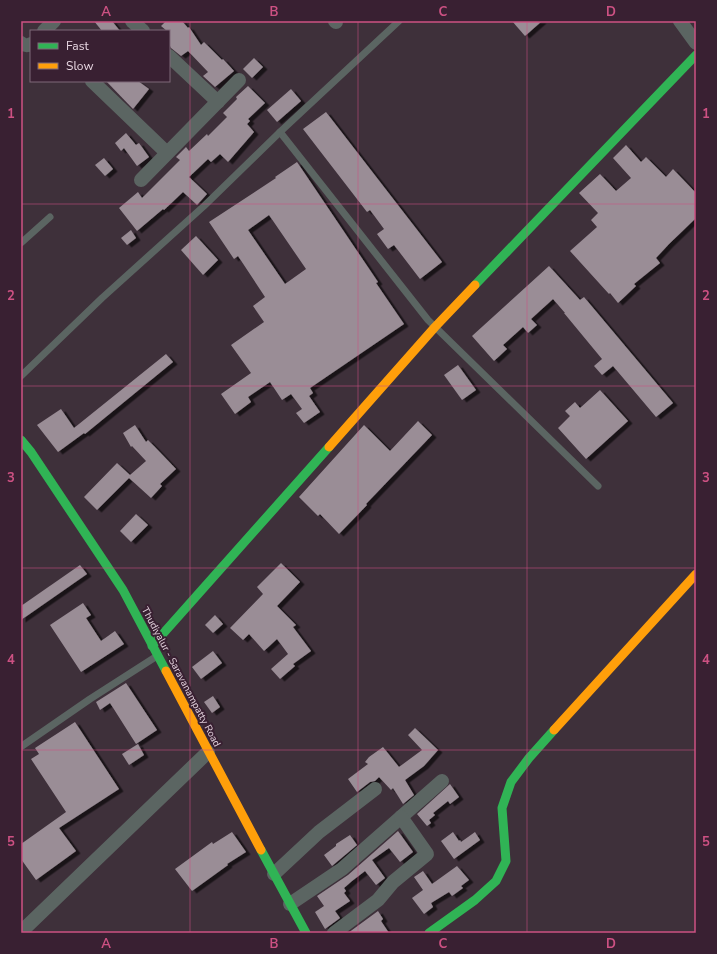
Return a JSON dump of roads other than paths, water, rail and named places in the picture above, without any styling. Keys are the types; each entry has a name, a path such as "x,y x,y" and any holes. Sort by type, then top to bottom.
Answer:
{"street":[{"path":"45,30 54,21"},
{"path":"132,21 142,30"},
{"path":"680,21 696,43"},
{"path":"21,43 25,46 30,45"},
{"path":"152,646 435,327 696,55"},
{"path":"170,57 218,102"},
{"path":"141,180 239,80"},
{"path":"93,82 167,153"},
{"name":"Thudiyalur - Saravanampatty Road","path":"21,440 31,452 123,590 208,752 306,933"},
{"path":"429,933 475,900 496,881 506,861 502,808 510,782 529,758 696,574"},
{"path":"21,932 208,752"},
{"path":"290,904 342,869 442,782"},
{"path":"274,874 319,832 375,789"},
{"path":"334,933 378,900 393,882 427,854 402,817"}],"lane":[{"path":"21,376 102,298 204,206 280,132 399,21"},
{"path":"280,132 428,320 598,486"},
{"path":"21,243 50,217"},
{"path":"22,746 90,698 157,655"}]}
